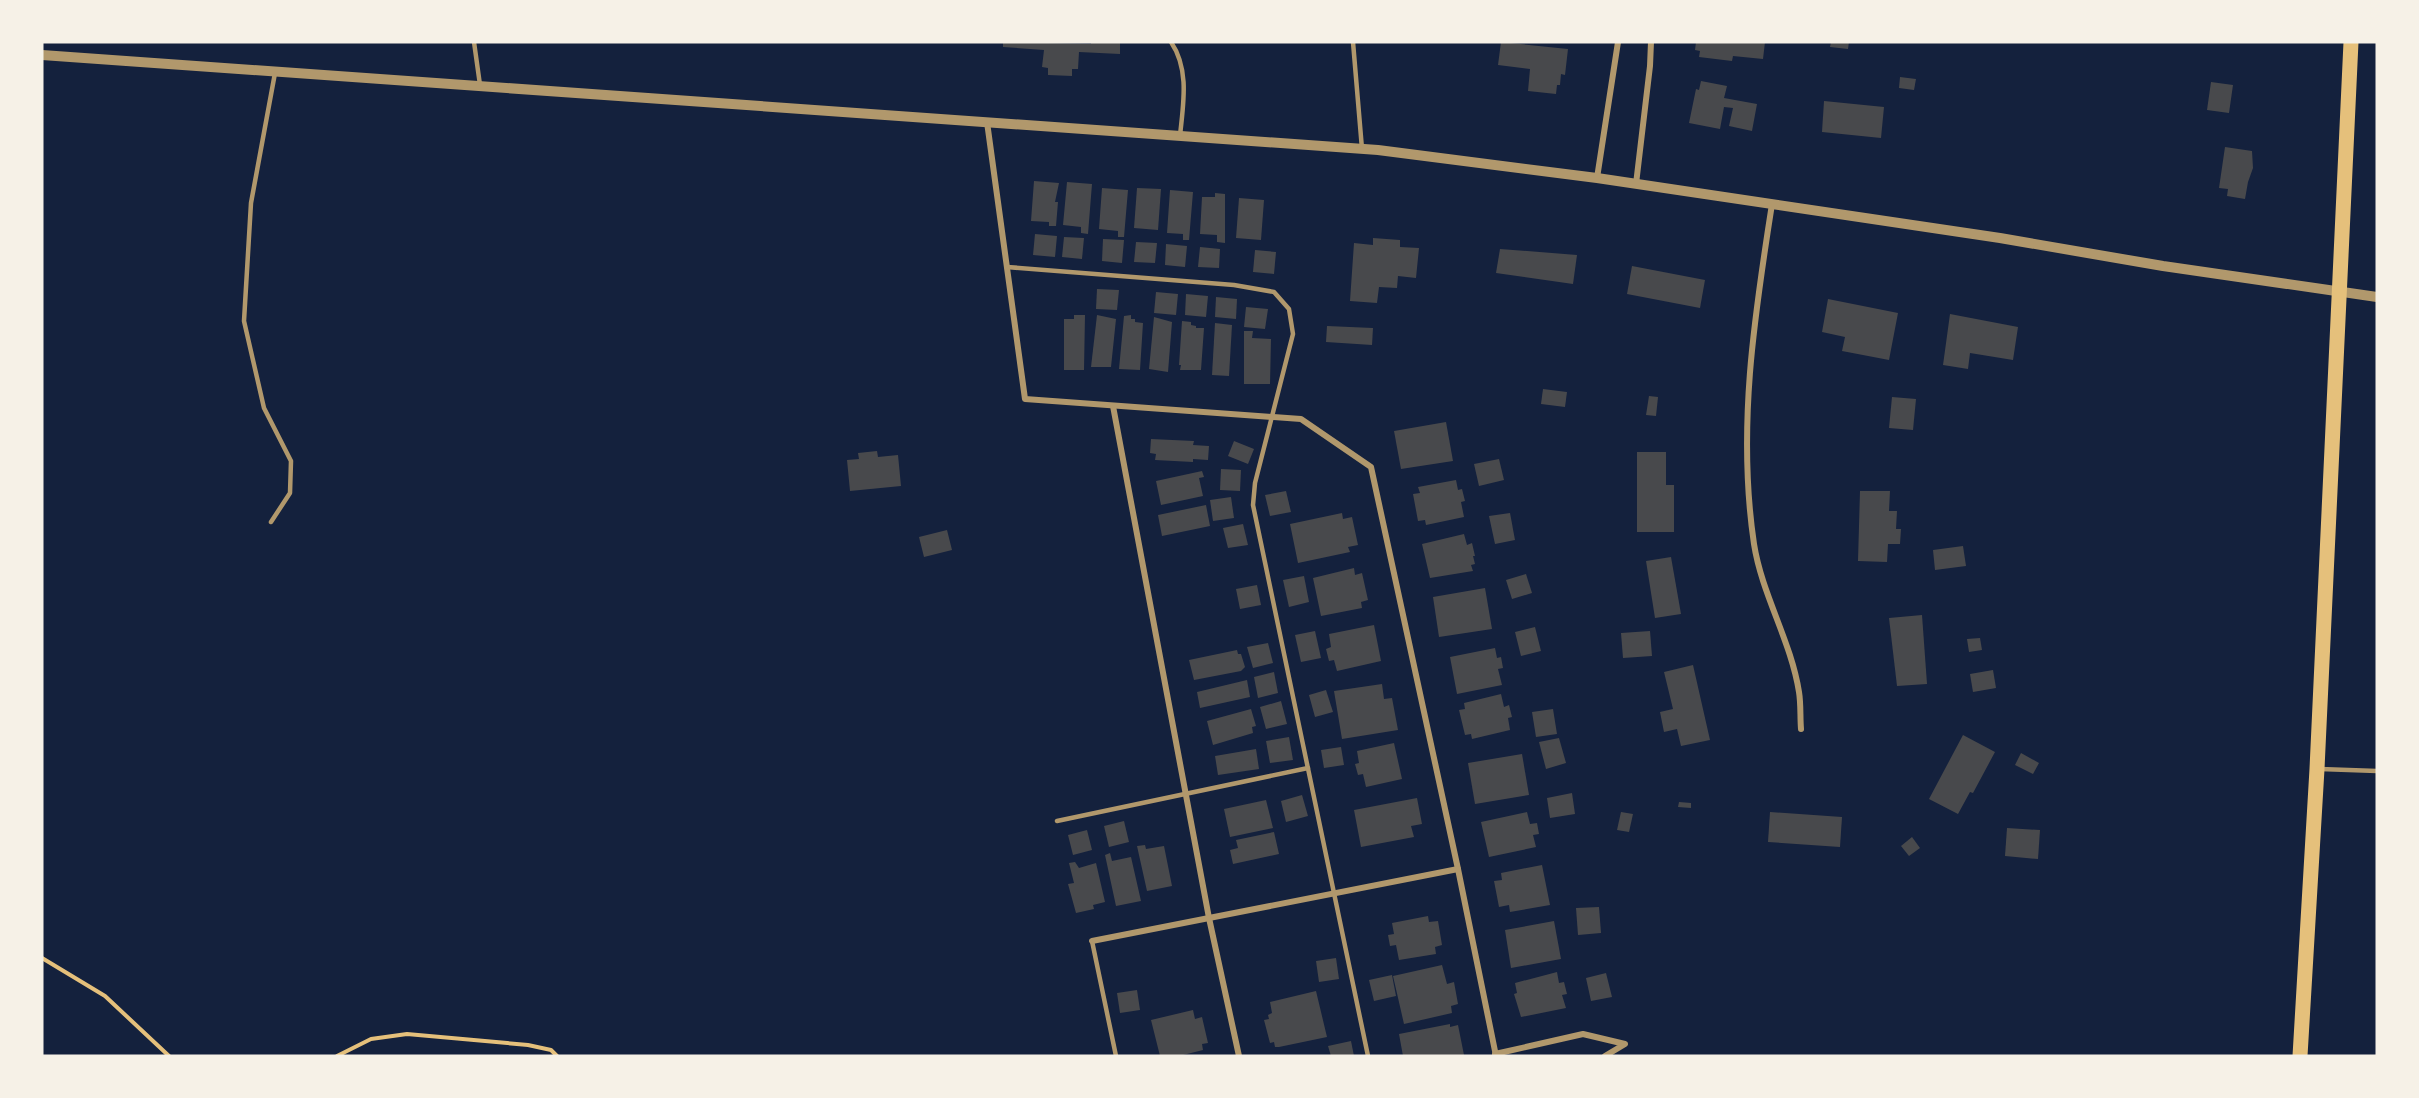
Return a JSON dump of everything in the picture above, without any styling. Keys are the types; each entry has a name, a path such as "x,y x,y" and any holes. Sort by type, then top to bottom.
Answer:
{"main road":[{"path":"2300,1056 2317,769 2351,42"}],"street":[{"path":"1597,178 1618,42"},
{"path":"1636,184 1651,42"},
{"path":"42,56 480,85 1362,149 1597,178 2377,297"},
{"path":"987,121 1025,399 1301,419 1371,467 1458,868 1495,1055 1583,1034 1625,1044 1605,1056"},
{"path":"1772,204 1750,356 1746,420 1747,484 1754,546 1799,692 1801,729"},
{"path":"1113,406 1209,918 1239,1056"},
{"path":"1092,941 1458,868"}],"lane":[{"path":"474,42 480,85"},
{"path":"1171,42 1182,68 1185,88 1180,136"},
{"path":"1353,42 1362,149"},
{"path":"271,522 290,493 291,461 264,408 244,321 251,204 276,71"},
{"path":"1007,267 1234,285 1274,292 1289,309 1293,334 1256,483 1253,505 1368,1056"},
{"path":"1057,820 1308,768"},
{"path":"2317,769 2377,771"},
{"path":"1092,941 1116,1056"}],"path":[{"path":"42,958 105,996 169,1056"},
{"path":"337,1056 371,1039 407,1034 528,1045 551,1050 557,1056"}],"building":[{"path":"1003,42 1091,44 1091,42 1120,42 1120,54 1079,52 1078,69 1072,69 1072,76 1048,75 1048,68 1042,67 1044,50 1003,47"},
{"path":"1501,42 1568,49 1565,75 1561,74 1556,94 1528,91 1530,69 1498,65"},
{"path":"1696,42 1765,42 1763,59 1733,56 1732,61 1699,57 1700,51 1695,50"},
{"path":"1831,42 1849,42 1848,49 1830,47"},
{"path":"1900,77 1916,79 1914,90 1899,88"},
{"path":"1701,81 1727,86 1724,98 1757,104 1752,131 1729,126 1733,108 1724,107 1720,129 1689,123 1696,89 1699,90"},
{"path":"2211,82 2233,85 2229,113 2207,110"},
{"path":"1824,101 1884,107 1881,138 1822,132"},
{"path":"2225,147 2252,151 2253,168 2245,199 2227,196 2228,189 2219,188"},
{"path":"1034,181 1059,183 1055,202 1058,202 1056,226 1049,226 1049,222 1031,221"},
{"path":"1067,182 1092,184 1088,234 1081,233 1081,227 1063,225"},
{"path":"1102,188 1128,190 1124,237 1118,237 1118,231 1099,229"},
{"path":"1137,188 1161,189 1158,230 1134,228"},
{"path":"1170,190 1193,192 1189,240 1183,240 1183,234 1167,233"},
{"path":"1215,193 1225,194 1225,243 1217,242 1217,235 1200,234 1202,197 1215,197"},
{"path":"1239,198 1264,200 1261,240 1236,238"},
{"path":"1035,234 1057,236 1055,257 1033,255"},
{"path":"1064,237 1084,238 1082,259 1062,257"},
{"path":"1373,238 1400,240 1400,247 1419,248 1416,278 1398,276 1397,288 1379,287 1377,303 1350,301 1354,243 1373,245"},
{"path":"1103,239 1124,240 1122,263 1102,261"},
{"path":"1136,242 1157,243 1155,263 1134,262"},
{"path":"1166,244 1187,246 1185,267 1165,265"},
{"path":"1200,247 1220,249 1219,268 1198,267"},
{"path":"1500,249 1577,255 1573,284 1496,273"},
{"path":"1255,250 1276,252 1274,274 1253,272"},
{"path":"1632,266 1705,280 1700,308 1627,294"},
{"path":"1097,289 1119,290 1117,310 1096,309"},
{"path":"1156,292 1178,294 1176,315 1154,313"},
{"path":"1186,294 1208,296 1206,317 1185,315"},
{"path":"1216,297 1237,299 1236,319 1215,317"},
{"path":"1828,299 1898,313 1889,360 1842,351 1845,337 1822,332"},
{"path":"1246,307 1268,309 1265,329 1244,327"},
{"path":"1950,314 2018,327 2013,360 1970,353 1968,369 1943,365"},
{"path":"1074,315 1085,315 1084,370 1064,370 1064,319 1074,319"},
{"path":"1097,315 1116,319 1111,367 1091,367"},
{"path":"1131,315 1131,319 1135,319 1135,322 1143,323 1140,370 1119,369 1124,316"},
{"path":"1154,317 1172,322 1168,372 1149,369"},
{"path":"1182,321 1191,322 1191,325 1196,328 1204,328 1201,370 1180,370"},
{"path":"1215,323 1232,325 1229,376 1212,375"},
{"path":"1327,326 1373,328 1372,345 1326,342"},
{"path":"1244,331 1253,331 1252,338 1271,339 1270,384 1244,384"},
{"path":"1543,389 1567,392 1565,407 1541,404"},
{"path":"1649,396 1658,397 1656,416 1646,415"},
{"path":"1892,397 1916,399 1913,430 1889,428"},
{"path":"1446,422 1453,461 1401,469 1394,431"},
{"path":"1151,439 1194,441 1193,445 1209,446 1208,460 1193,459 1193,462 1155,460 1156,454 1150,453"},
{"path":"1234,441 1254,449 1248,464 1228,456"},
{"path":"877,451 878,457 898,455 901,486 850,491 847,460 859,459 858,453"},
{"path":"1637,452 1666,452 1666,485 1674,485 1674,532 1637,532"},
{"path":"1499,459 1504,480 1479,486 1474,464"},
{"path":"1221,469 1241,470 1240,491 1220,490"},
{"path":"1202,471 1204,477 1199,478 1203,496 1161,505 1156,481"},
{"path":"1456,480 1458,490 1462,489 1465,501 1461,502 1464,517 1426,525 1425,520 1418,521 1413,494 1420,493 1418,487"},
{"path":"1286,491 1291,512 1270,516 1265,495"},
{"path":"1860,491 1890,491 1889,511 1897,511 1896,529 1901,529 1900,544 1888,544 1887,562 1858,561"},
{"path":"1231,497 1234,518 1213,521 1210,500"},
{"path":"1206,505 1210,526 1162,536 1158,515"},
{"path":"1342,513 1343,519 1352,517 1358,545 1348,547 1350,552 1298,563 1290,524"},
{"path":"1510,513 1515,540 1495,544 1489,516"},
{"path":"1243,524 1248,545 1228,548 1223,528"},
{"path":"947,530 952,550 924,557 919,537"},
{"path":"1464,534 1467,545 1472,543 1475,556 1473,556 1475,564 1471,565 1473,571 1430,578 1422,544"},
{"path":"1963,546 1966,566 1935,570 1933,550"},
{"path":"1671,557 1681,614 1655,618 1646,561"},
{"path":"1354,568 1355,575 1362,573 1368,600 1361,602 1362,608 1321,616 1313,578"},
{"path":"1526,574 1532,593 1512,599 1506,580"},
{"path":"1304,576 1309,602 1289,607 1283,580"},
{"path":"1257,585 1261,605 1240,609 1236,589"},
{"path":"1485,588 1492,629 1439,637 1433,597"},
{"path":"1922,615 1927,684 1897,686 1889,618"},
{"path":"1374,625 1381,661 1337,671 1334,660 1329,661 1326,649 1331,647 1329,634"},
{"path":"1535,627 1541,651 1521,656 1515,632"},
{"path":"1315,631 1321,658 1301,662 1295,635"},
{"path":"1650,631 1652,656 1623,658 1621,633"},
{"path":"1980,638 1982,650 1969,652 1967,639"},
{"path":"1268,643 1273,663 1253,668 1247,647"},
{"path":"1495,648 1497,658 1501,657 1503,668 1498,669 1502,685 1457,694 1450,657"},
{"path":"1237,650 1238,654 1241,654 1245,667 1241,671 1194,680 1189,660"},
{"path":"1693,665 1710,740 1681,746 1677,729 1664,732 1660,712 1673,709 1664,672"},
{"path":"1993,670 1996,688 1973,692 1970,674"},
{"path":"1274,672 1278,693 1258,698 1254,677"},
{"path":"1247,680 1250,697 1200,708 1197,692"},
{"path":"1382,684 1384,699 1392,698 1398,730 1342,739 1334,691"},
{"path":"1326,690 1333,712 1315,717 1309,695"},
{"path":"1501,694 1504,707 1509,705 1512,717 1508,718 1510,730 1472,739 1471,734 1465,735 1459,710 1465,709 1464,703"},
{"path":"1281,701 1287,724 1266,729 1260,707"},
{"path":"1251,709 1256,726 1252,727 1253,733 1213,745 1207,721"},
{"path":"1553,709 1557,734 1536,737 1532,712"},
{"path":"1963,735 1995,752 1973,793 1970,792 1958,814 1929,799"},
{"path":"1289,737 1293,760 1270,763 1266,741"},
{"path":"1559,738 1566,763 1546,769 1539,742"},
{"path":"1394,743 1402,779 1366,787 1363,774 1358,775 1355,764 1359,763 1357,751"},
{"path":"1341,747 1344,765 1324,768 1321,750"},
{"path":"1256,749 1259,769 1218,775 1215,756"},
{"path":"2021,753 2039,763 2033,774 2015,765"},
{"path":"1522,754 1529,795 1475,804 1468,763"},
{"path":"1572,793 1575,814 1550,818 1547,798"},
{"path":"1302,795 1308,816 1286,822 1281,801"},
{"path":"1417,798 1422,824 1411,826 1414,837 1361,847 1354,810"},
{"path":"1266,800 1273,828 1230,837 1224,809"},
{"path":"1679,802 1691,803 1691,808 1678,807"},
{"path":"1527,812 1530,824 1537,823 1539,834 1533,835 1536,847 1489,857 1481,822"},
{"path":"1621,812 1633,814 1629,832 1617,830"},
{"path":"1770,812 1842,817 1840,847 1768,842"},
{"path":"1124,821 1129,842 1109,847 1104,826"},
{"path":"2007,828 2040,830 2038,859 2005,856"},
{"path":"1087,830 1092,850 1073,855 1068,835"},
{"path":"1274,832 1279,854 1233,864 1230,850 1238,848 1236,840"},
{"path":"1912,837 1920,848 1909,856 1901,846"},
{"path":"1145,845 1146,849 1164,846 1172,886 1147,891 1137,846"},
{"path":"1110,853 1112,861 1131,857 1141,901 1116,906 1105,855"},
{"path":"1075,862 1079,868 1096,863 1105,902 1093,905 1094,909 1076,913 1068,884 1074,883 1069,863"},
{"path":"1542,865 1550,905 1510,912 1509,905 1499,907 1494,881 1502,880 1501,873"},
{"path":"1599,907 1601,933 1578,935 1576,908"},
{"path":"1428,916 1429,922 1438,921 1442,945 1435,947 1436,954 1399,960 1396,945 1390,946 1388,935 1394,934 1392,923"},
{"path":"1554,921 1561,959 1511,968 1505,930"},
{"path":"1336,958 1339,979 1319,982 1316,961"},
{"path":"1442,965 1447,984 1454,982 1458,1004 1451,1006 1452,1013 1404,1024 1393,976"},
{"path":"1557,972 1559,983 1564,982 1567,994 1562,995 1566,1008 1521,1017 1514,994 1517,993 1515,983"},
{"path":"1606,973 1612,997 1591,1001 1586,978"},
{"path":"1392,975 1396,996 1374,1001 1369,980"},
{"path":"1137,990 1140,1010 1120,1013 1117,993"},
{"path":"1316,991 1327,1037 1279,1047 1275,1047 1274,1042 1270,1043 1264,1020 1269,1019 1268,1015 1272,1013 1270,1002"},
{"path":"1193,1010 1195,1019 1202,1017 1208,1043 1202,1044 1203,1050 1179,1056 1160,1056 1151,1020"},
{"path":"1450,1024 1450,1027 1458,1025 1464,1055 1403,1056 1399,1034"},
{"path":"1351,1041 1354,1056 1331,1056 1328,1046"}]}
